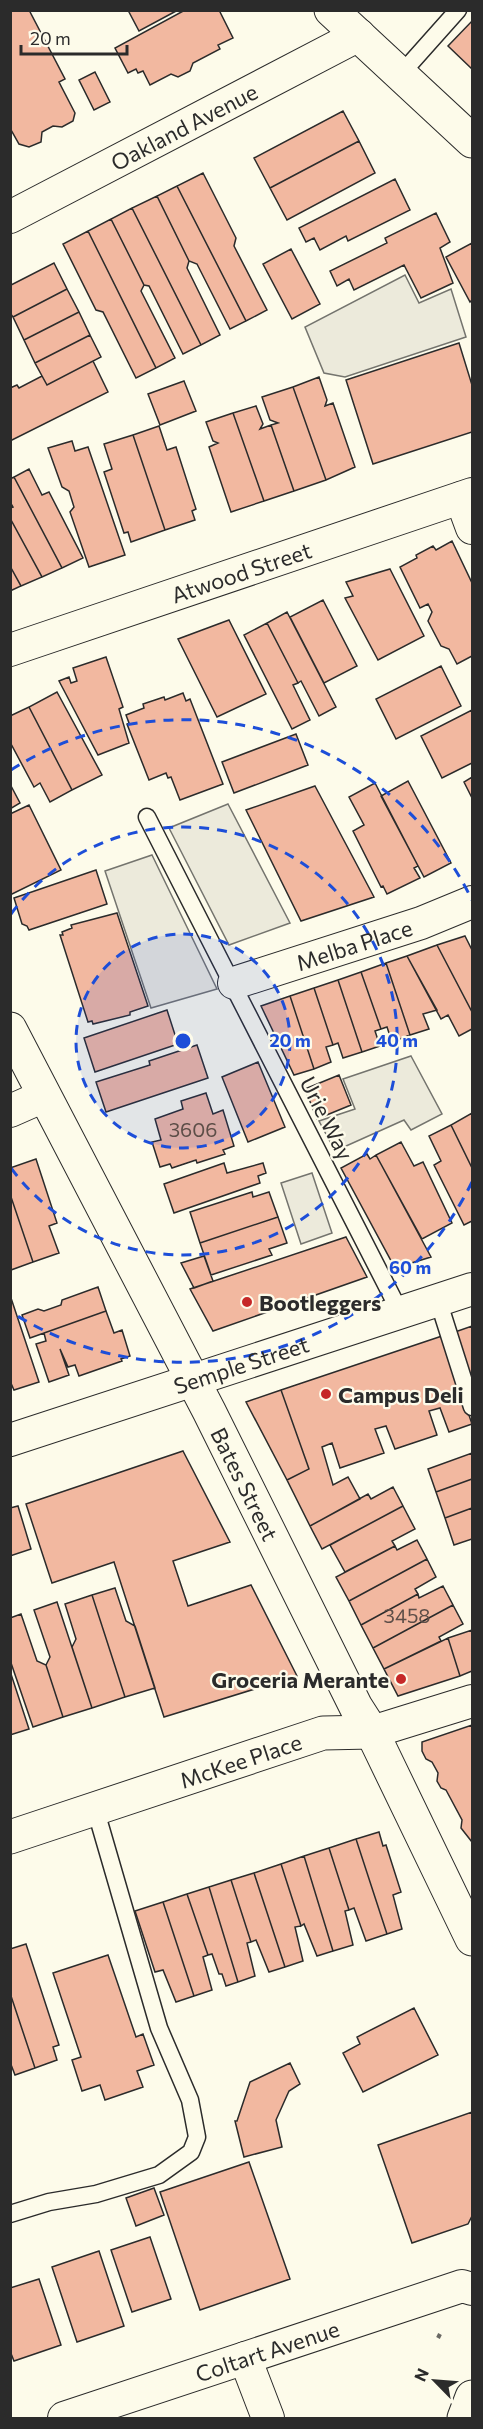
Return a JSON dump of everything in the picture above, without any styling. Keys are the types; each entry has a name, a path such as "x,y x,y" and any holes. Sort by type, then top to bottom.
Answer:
{"street":[{"path":"331,10 472,141"},
{"name":"Oakland Avenue","path":"10,217 359,35"},
{"path":"467,496 472,528"},
{"name":"Atwood Street","path":"10,651 467,496"},
{"name":"Melba Place","path":"234,983 421,923 472,902"},
{"name":"Bates Street","path":"10,1029 193,1380 356,1707 372,1732 472,1939"},
{"path":"10,1111 44,1096"},
{"name":"Semple Street","path":"10,1440 472,1289"},
{"name":"McKee Place","path":"10,1837 323,1733 372,1732 472,1701"},
{"name":"Coltart Avenue","path":"64,2418 462,2286 472,2289"},
{"path":"245,2358 268,2418"},
{"path":"464,2418 472,2397"}],"lane":[{"path":"401,74 458,10"},
{"name":"Urie Way","path":"147,818 234,983 400,1312"},
{"path":"438,1300 472,1407"},
{"path":"10,2214 49,2202 96,2194 159,2175 191,2152 197,2137 190,2100 159,2028 95,1808"}],"shaded area":[{"path":"405,275 419,303 451,289 466,337 345,377 324,373 305,327"},
{"path":"228,804 290,923 229,945 169,828"},
{"path":"152,855 217,989 151,1008 105,871"},
{"path":"411,1056 442,1114 411,1130 404,1120 335,1151 319,1121 355,1109 343,1079"},
{"path":"312,1173 332,1233 301,1244 281,1183"}],"building":[{"path":"10,10 29,10 65,79 59,82 75,113 73,121 62,127 53,126 42,132 41,142 29,147 19,144 10,128"},
{"path":"132,10 178,10 139,31 129,12"},
{"path":"185,10 219,10 233,38 218,45 220,49 193,63 190,71 178,77 171,74 150,85 143,71 138,73 136,69 128,73 115,48"},
{"path":"472,21 472,69 448,46"},
{"path":"95,72 110,102 94,110 79,80"},
{"path":"343,111 359,141 270,188 254,158"},
{"path":"359,141 375,173 287,220 270,188"},
{"path":"203,173 236,238 234,246 267,310 246,321 177,186"},
{"path":"395,179 410,210 348,241 346,236 320,250 314,238 306,242 299,228"},
{"path":"177,186 246,321 230,329 197,264 189,261 157,196"},
{"path":"157,196 189,261 187,268 220,335 201,345 132,208"},
{"path":"132,208 201,345 183,354 149,286 144,285 111,219"},
{"path":"436,213 450,242 440,248 453,283 421,298 404,265 354,290 349,279 337,286 330,271 387,243 385,238"},
{"path":"111,219 144,285 141,291 175,358 156,368 88,231"},
{"path":"88,231 156,368 136,378 103,312 96,310 63,244"},
{"path":"472,243 472,300 470,302 446,257"},
{"path":"291,249 320,304 292,319 263,264"},
{"path":"54,263 67,289 13,317 10,313 11,285"},
{"path":"67,289 79,312 24,340 13,317"},
{"path":"79,312 90,335 35,363 24,340"},
{"path":"90,335 101,357 47,385 35,363"},
{"path":"459,343 472,385 472,432 373,464 346,380"},
{"path":"93,361 108,392 10,441 10,388 17,385 19,388 42,376 47,385"},
{"path":"319,377 327,400 325,406 333,403 355,467 326,480 293,387"},
{"path":"184,381 196,411 160,425 148,394"},
{"path":"293,387 326,480 294,491 271,425 278,423 270,420 262,397"},
{"path":"256,406 263,424 260,429 271,425 294,491 264,501 233,413"},
{"path":"233,413 264,501 231,512 209,447 218,443 213,441 206,422"},
{"path":"159,426 167,450 176,447 196,509 192,511 195,520 165,530 133,435"},
{"path":"133,435 165,530 131,542 128,532 124,533 104,472 112,469 104,444"},
{"path":"72,441 75,451 88,447 125,555 89,567 70,512 74,507 69,491 62,487 48,448"},
{"path":"29,469 42,495 49,492 83,558 62,568 14,477"},
{"path":"14,477 62,568 42,577 10,518 10,508 13,507 10,502 10,479"},
{"path":"10,518 42,577 21,586 10,566"},
{"path":"452,541 472,583 472,656 457,664 449,649 441,646 428,621 432,612 428,604 420,608 400,567 433,546 436,550"},
{"path":"10,566 21,586 10,591"},
{"path":"390,569 424,636 378,660 345,598 353,596 346,582"},
{"path":"323,600 357,666 324,683 290,617"},
{"path":"287,612 336,707 319,716 301,681 298,683 267,623"},
{"path":"229,620 266,694 217,717 178,639"},
{"path":"267,623 298,683 293,685 310,720 292,729 244,635"},
{"path":"106,657 123,707 119,709 129,743 98,755 59,681 69,677 71,683 77,681 73,668"},
{"path":"441,666 461,706 396,739 376,699"},
{"path":"57,692 102,775 72,790 29,707"},
{"path":"183,693 186,701 190,699 223,784 180,800 171,777 168,778 166,773 149,780 127,724 129,723 126,715 144,708 143,704 164,697 165,700"},
{"path":"29,707 72,790 50,802 40,783 34,787 10,742 10,716"},
{"path":"472,710 472,763 442,778 421,736"},
{"path":"296,734 308,765 234,793 222,762"},
{"path":"472,777 472,798 464,782"},
{"path":"408,781 451,863 424,877 381,796"},
{"path":"375,783 418,866 414,868 420,878 387,894 383,886 381,887 353,831 364,825 349,797"},
{"path":"10,784 20,803 10,809"},
{"path":"315,786 374,897 301,921 246,810"},
{"path":"29,805 61,870 10,895 10,814"},
{"path":"96,870 107,904 29,930 22,924 14,898"},
{"path":"117,913 148,1006 130,1012 130,1015 93,1024 92,1021 88,1022 60,935 72,928 71,925"},
{"path":"465,936 472,950 472,1012 437,945"},
{"path":"437,945 472,1012 472,1029 459,1036 448,1015 441,1019 407,956"},
{"path":"407,956 437,1010 423,1014 429,1029 410,1035 386,963"},
{"path":"386,963 410,1035 392,1042 387,1027 381,1029 361,972"},
{"path":"361,972 381,1029 375,1031 380,1046 362,1052 338,980"},
{"path":"338,980 362,1052 343,1058 338,1043 333,1045 314,988"},
{"path":"314,988 333,1045 326,1047 331,1062 314,1069 290,996"},
{"path":"290,996 314,1069 294,1075 261,1006"},
{"path":"167,1010 178,1044 95,1072 84,1038"},
{"path":"197,1045 208,1078 106,1112 96,1082 150,1065 149,1061"},
{"path":"258,1062 285,1127 248,1142 222,1077"},
{"path":"339,1075 351,1105 317,1119 305,1089"},
{"path":"206,1093 213,1114 223,1110 234,1146 223,1150 225,1154 197,1163 196,1160 172,1168 170,1164 160,1167 152,1142 161,1140 155,1119 183,1109 181,1101"},
{"path":"472,1113 472,1168 451,1125"},
{"path":"451,1125 472,1168 472,1221 464,1225 434,1165 441,1161 429,1136"},
{"path":"401,1142 414,1166 423,1162 452,1223 422,1239 376,1155"},
{"path":"367,1154 370,1159 376,1155 431,1257 395,1268 341,1168"},
{"path":"36,1159 57,1223 49,1226 59,1253 33,1262 10,1194 10,1168"},
{"path":"224,1163 227,1173 263,1163 266,1173 258,1176 260,1183 174,1213 164,1184"},
{"path":"252,1192 253,1197 269,1192 278,1217 200,1243 190,1212"},
{"path":"10,1194 33,1262 11,1270 10,1268"},
{"path":"278,1217 287,1243 269,1249 272,1255 211,1275 200,1243"},
{"path":"346,1237 367,1277 213,1331 190,1289"},
{"path":"204,1256 213,1281 194,1288 181,1263"},
{"path":"98,1287 106,1311 30,1338 22,1315 38,1309 44,1311 61,1305 62,1300"},
{"path":"11,1298 39,1382 14,1390 10,1381"},
{"path":"106,1311 114,1333 122,1330 130,1356 79,1376 75,1365 68,1367 60,1349 69,1375 49,1382 36,1344 46,1341 44,1333"},
{"path":"472,1326 472,1385 455,1332"},
{"path":"442,1336 472,1424 449,1432 440,1408 429,1411 437,1435 395,1449 386,1426 375,1429 384,1453 340,1468 332,1443 322,1447 333,1485 348,1477 360,1499 310,1526 287,1480 309,1469 281,1390"},
{"path":"281,1390 309,1469 287,1480 246,1402"},
{"path":"183,1451 230,1542 173,1561 188,1606 251,1585 297,1676 164,1717 114,1562 52,1583 26,1504"},
{"path":"472,1453 472,1479 436,1492 428,1469"},
{"path":"472,1479 472,1508 445,1518 436,1492"},
{"path":"393,1487 403,1506 322,1549 310,1526 368,1494 371,1499"},
{"path":"18,1506 31,1549 10,1556 10,1508"},
{"path":"403,1506 415,1529 392,1541 395,1546 345,1572 330,1545"},
{"path":"472,1508 472,1539 454,1545 445,1518"},
{"path":"417,1540 427,1559 349,1601 336,1577 395,1546 397,1550"},
{"path":"427,1559 436,1577 415,1589 418,1594 361,1625 349,1601"},
{"path":"443,1586 453,1605 373,1648 361,1625 418,1594 419,1598"},
{"path":"115,1588 126,1621 135,1626 155,1688 125,1697 92,1595"},
{"path":"92,1595 125,1697 92,1708 72,1647 76,1639 65,1604"},
{"path":"57,1602 92,1708 63,1717 46,1665 50,1657 34,1610"},
{"path":"453,1605 463,1624 439,1637 441,1641 384,1669 373,1648"},
{"path":"21,1614 37,1661 46,1665 63,1717 33,1727 10,1660 10,1618"},
{"path":"472,1630 472,1671 460,1676 448,1638"},
{"path":"448,1638 460,1676 398,1696 384,1669"},
{"path":"10,1671 29,1729 10,1735"},
{"path":"472,1725 472,1842 461,1828 462,1820 446,1790 441,1788 437,1781 438,1773 432,1762 426,1759 422,1751 422,1742"},
{"path":"379,1832 383,1846 386,1845 401,1892 393,1895 402,1929 387,1934 356,1839"},
{"path":"356,1839 387,1934 366,1941 354,1908 349,1910 329,1848"},
{"path":"329,1848 349,1910 345,1911 353,1945 333,1951 304,1856"},
{"path":"304,1856 333,1951 317,1956 304,1924 301,1926 281,1864"},
{"path":"281,1864 301,1926 295,1927 303,1961 285,1967 254,1873"},
{"path":"254,1873 285,1967 269,1972 256,1940 251,1942 231,1880"},
{"path":"231,1880 251,1942 247,1943 255,1976 238,1982 209,1887"},
{"path":"209,1887 238,1982 226,1986 212,1954 208,1955 187,1894"},
{"path":"187,1894 208,1955 203,1957 212,1990 194,1996 163,1902"},
{"path":"163,1902 194,1996 176,2002 163,1970 155,1972 135,1911"},
{"path":"26,1944 59,2045 53,2047 57,2060 35,2068 10,1993 10,1949"},
{"path":"108,1955 136,2037 143,2034 154,2065 137,2071 143,2087 105,2100 100,2085 82,2091 72,2060 81,2057 53,1973"},
{"path":"10,1993 35,2068 15,2075 10,2062"},
{"path":"414,2008 438,2055 363,2092 343,2053 360,2044 357,2037"},
{"path":"290,2063 300,2084 289,2091 276,2120 282,2147 244,2157 235,2121 237,2121 250,2082"},
{"path":"472,2112 472,2216 468,2224 412,2243 378,2145"},
{"path":"249,2162 290,2279 200,2310 160,2192"},
{"path":"154,2188 164,2215 136,2226 126,2198"},
{"path":"150,2237 171,2299 132,2312 111,2250"},
{"path":"99,2251 124,2326 77,2342 52,2267"},
{"path":"39,2279 61,2345 14,2361 10,2351 10,2288"}],"place":[{"name":"Bootleggers","path":"247,1302"},
{"name":"Campus Deli","path":"326,1394"},
{"name":"Groceria Merante","path":"401,1679"}]}
